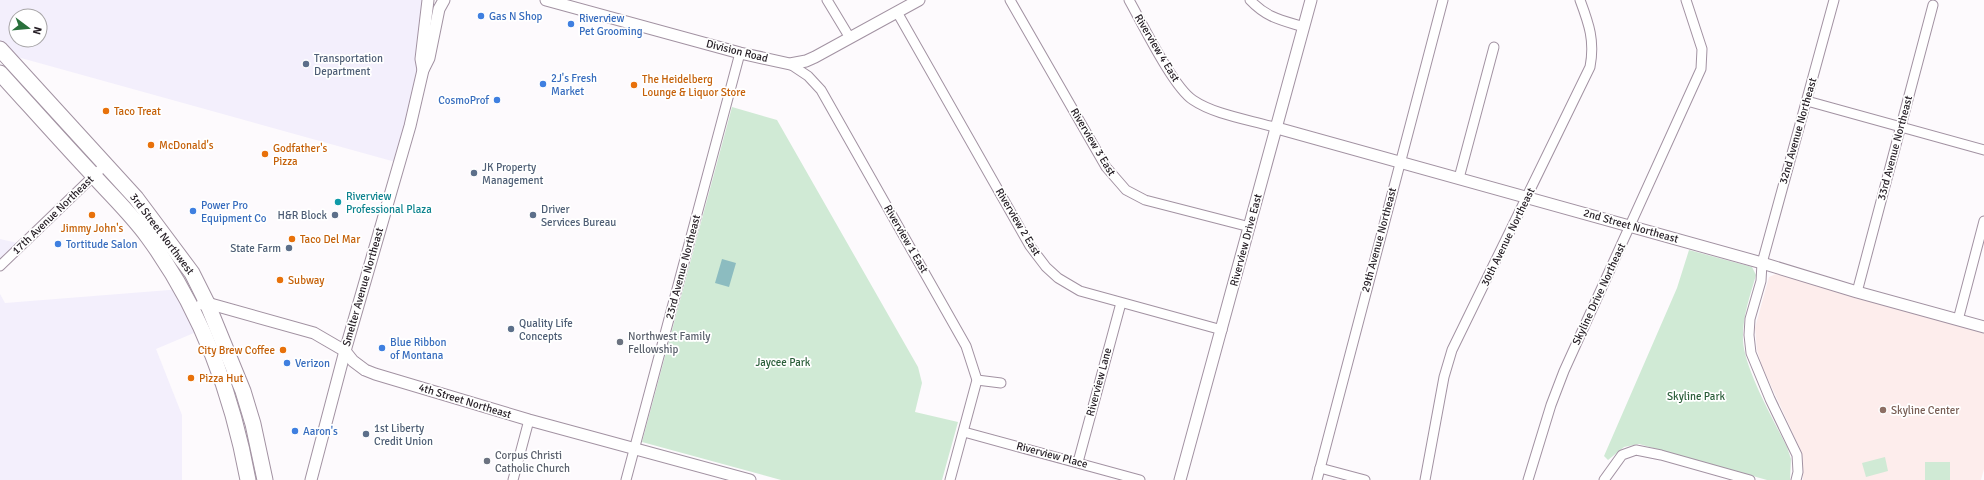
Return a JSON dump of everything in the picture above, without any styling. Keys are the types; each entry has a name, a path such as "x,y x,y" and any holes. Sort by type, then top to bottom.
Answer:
{"highway":[{"name":"3rd Street Northwest","path":"0,49 136,198 164,233 192,273 207,303 243,391 253,424 265,480"},
{"name":"3rd Street Northwest","path":"0,73 124,207 167,263 191,306 222,379 237,429 248,480"}],"street":[{"name":"Smelter Avenue Northeast","path":"423,70 421,59 428,0"},
{"name":"Smelter Avenue Northeast","path":"311,480 345,351 410,126 423,70 429,58 439,10 444,0"},
{"name":"Division Road","path":"546,0 740,53 790,64 806,61 919,0"},
{"path":"827,0 850,38"},
{"name":"Riverview 3 East","path":"1010,0 1106,167 1126,190 1145,200 1250,227"},
{"name":"Riverview 4 East","path":"1129,0 1176,82 1192,100 1212,109 1277,128"},
{"path":"1250,0 1260,11 1271,18 1304,27"},
{"name":"Riverview Drive East","path":"1180,480 1311,0"},
{"name":"29th Avenue Northeast","path":"1317,480 1443,0"},
{"name":"30th Avenue Northeast","path":"1425,480 1444,377 1452,350 1590,67 1593,52 1592,35 1580,0"},
{"name":"Skyline Drive Northeast","path":"1528,480 1551,405 1564,371 1701,69 1702,49 1686,0"},
{"name":"32nd Avenue Northeast","path":"1762,263 1834,0"},
{"name":"33rd Avenue Northeast","path":"1857,292 1933,5"},
{"name":"Riverview 2 East","path":"897,12 1030,246 1046,267 1058,278 1080,291 1222,330"},
{"path":"1459,178 1494,47"},
{"name":"23rd Avenue Northeast","path":"626,480 740,53"},
{"name":"Riverview 1 East","path":"790,64 808,76 821,90 966,346 977,380"},
{"path":"1807,101 1984,150"},
{"name":"2nd Street Northeast","path":"1277,128 1631,226 1762,263 1857,292 1984,327"},
{"name":"17th Avenue Northeast","path":"0,266 106,164"},
{"path":"1958,320 1984,221"},
{"path":"1762,263 1761,281 1750,319 1749,335 1751,353 1770,399 1797,455 1798,472 1796,480"},
{"name":"4th Street Northeast","path":"191,306 207,303 314,333 345,351 353,361 365,370 375,374 529,420 634,448 733,478 750,480"},
{"name":"Riverview Lane","path":"1078,462 1121,303"},
{"path":"950,480 977,380 1001,383"},
{"path":"513,480 529,420"},
{"name":"Riverview Place","path":"964,432 1140,480"},
{"path":"1604,480 1622,455 1636,450 1661,455 1750,480"},
{"path":"1320,468 1365,480"}],"shaded area":[{"path":"0,0 428,0 425,33 399,163 3,53 0,49"},
{"path":"0,239 22,244 0,266"},
{"name":"Skyline Center","path":"1776,274 1984,332 1984,469 1981,480 1803,480 1802,453 1762,366 1757,350 1755,328 1769,277"},
{"path":"182,289 201,330 156,349 182,415 182,480 0,480 0,294 5,303"}],"green space":[{"name":"Jaycee Park","path":"732,107 777,120 918,367 922,383 915,412 958,422 942,480 781,480 642,442"},
{"name":"Skyline Park","path":"1689,250 1752,267 1756,275 1747,307 1743,340 1748,365 1760,394 1787,447 1791,459 1790,480 1767,480 1639,444 1624,447 1608,460 1604,456 1677,288"},
{"path":"1885,457 1888,471 1866,477 1862,463"},
{"path":"1925,462 1950,462 1950,480 1925,480"}],"water":[{"path":"722,259 736,263 729,287 715,283"}],"place":[{"name":"Gas N Shop","path":"481,16"},
{"name":"Riverview Pet Grooming","path":"571,24"},
{"name":"Transportation Department","path":"306,64"},
{"name":"2J's Fresh Market","path":"543,84"},
{"name":"The Heidelberg Lounge & Liquor Store","path":"634,85"},
{"name":"CosmoProf","path":"497,100"},
{"name":"Taco Treat","path":"106,111"},
{"name":"McDonald's","path":"151,145"},
{"name":"Godfather's Pizza","path":"265,154"},
{"name":"JK Property Management","path":"474,173"},
{"name":"Riverview Professional Plaza","path":"338,202"},
{"name":"Power Pro Equipment Co","path":"193,211"},
{"name":"Jimmy John's","path":"92,215"},
{"name":"H&R Block","path":"335,215"},
{"name":"Driver Services Bureau","path":"533,215"},
{"name":"Taco Del Mar","path":"292,239"},
{"name":"Tortitude Salon","path":"58,244"},
{"name":"State Farm","path":"289,248"},
{"name":"Subway","path":"280,280"},
{"name":"Quality Life Concepts","path":"511,329"},
{"name":"Northwest Family Fellowship","path":"620,342"},
{"name":"Blue Ribbon of Montana","path":"382,348"},
{"name":"City Brew Coffee","path":"283,350"},
{"name":"Verizon","path":"287,363"},
{"name":"Pizza Hut","path":"191,378"},
{"name":"Skyline Center","path":"1883,410"},
{"name":"Aaron's","path":"295,431"},
{"name":"1st Liberty Credit Union","path":"366,434"},
{"name":"Corpus Christi Catholic Church","path":"487,461"}]}
